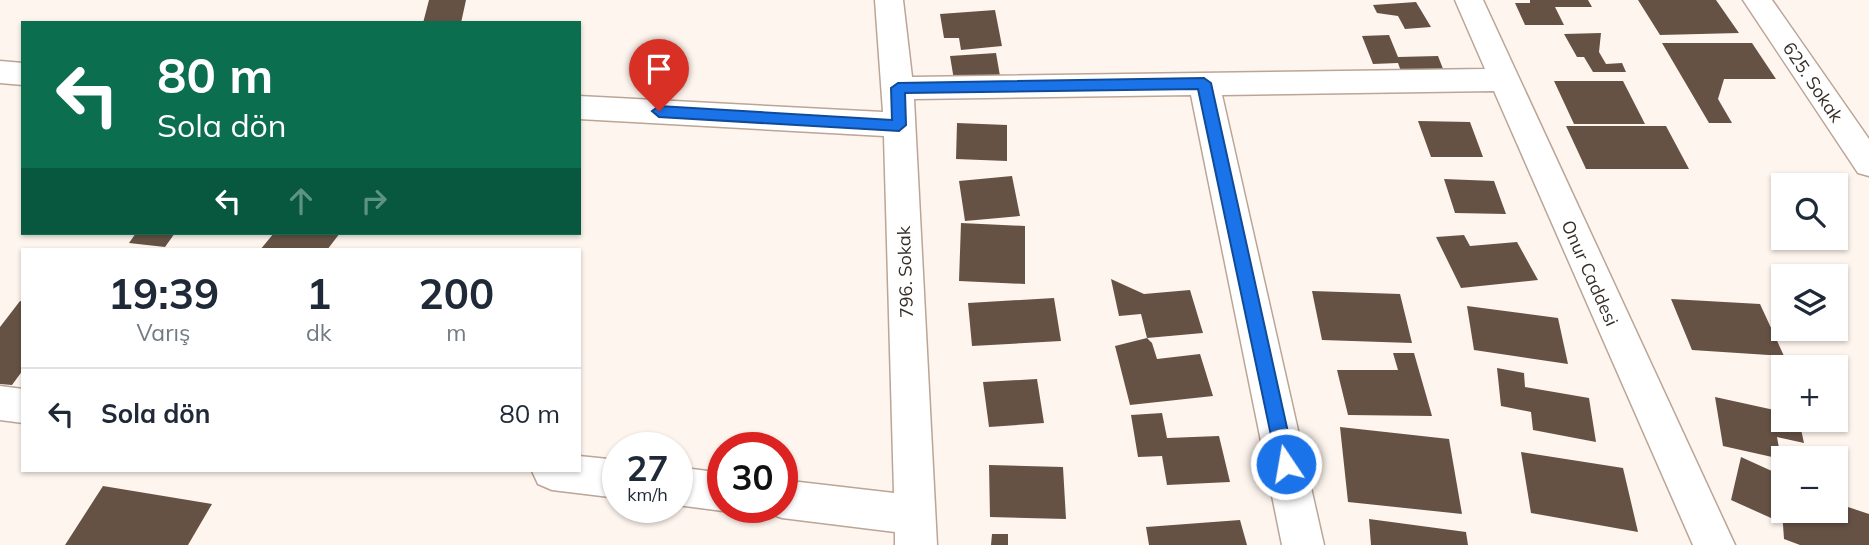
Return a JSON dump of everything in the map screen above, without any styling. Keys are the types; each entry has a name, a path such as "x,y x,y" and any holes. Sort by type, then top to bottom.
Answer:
{"street":[{"name":"796. Sokak","path":"889,0 898,88 916,530"},
{"name":"Onur Caddesi","path":"1469,0 1671,455 1714,545"},
{"name":"625. Sokak","path":"1757,0 1869,164"},
{"path":"0,72 21,74"},
{"path":"898,88 1505,80"},
{"path":"1204,83 1303,545"},
{"path":"581,107 899,125"},
{"path":"0,403 21,406"},
{"path":"560,472 602,477"},
{"path":"798,503 916,530"}],"building":[{"path":"429,0 466,0 461,21 424,21"},
{"path":"1530,0 1588,0 1592,7 1555,7 1564,25 1525,25 1515,3 1530,3"},
{"path":"1638,0 1716,0 1739,33 1660,35"},
{"path":"1416,2 1431,27 1405,29 1398,16 1377,13 1373,5"},
{"path":"995,10 1002,46 961,50 959,38 944,38 940,14"},
{"path":"1601,33 1599,52 1606,64 1622,63 1626,72 1593,72 1584,57 1577,57 1564,34"},
{"path":"1389,35 1398,57 1438,56 1447,79 1404,80 1398,63 1373,64 1362,36"},
{"path":"1662,43 1752,43 1776,79 1724,79 1718,99 1732,123 1709,123"},
{"path":"996,53 1000,76 954,80 950,56"},
{"path":"1554,81 1623,81 1645,124 1574,124"},
{"path":"1418,121 1470,122 1483,157 1431,157"},
{"path":"957,123 1007,125 1007,161 956,159"},
{"path":"1566,126 1666,126 1689,169 1586,169"},
{"path":"1012,176 1020,216 965,221 959,181"},
{"path":"1444,179 1494,181 1506,214 1455,213"},
{"path":"961,223 1025,226 1025,284 959,281"},
{"path":"135,235 174,235 165,247 129,243"},
{"path":"272,235 338,235 329,248 262,248"},
{"path":"1464,235 1470,246 1517,242 1538,280 1461,288 1436,237"},
{"path":"1111,279 1144,294 1190,290 1203,333 1147,338 1141,314 1119,316"},
{"path":"1312,291 1400,294 1412,343 1322,340"},
{"path":"1054,298 1061,341 972,346 968,303"},
{"path":"1671,299 1760,304 1771,328 1771,341 1777,341 1784,355 1771,355 1692,350"},
{"path":"21,301 21,373 12,385 0,384 0,327"},
{"path":"1467,306 1558,318 1568,364 1474,350"},
{"path":"1147,338 1152,343 1157,359 1200,354 1213,396 1130,405 1115,346"},
{"path":"1393,353 1414,353 1432,416 1348,415 1337,370 1398,370"},
{"path":"1497,368 1524,373 1525,387 1589,398 1596,442 1533,430 1531,412 1501,406"},
{"path":"1037,379 1044,423 989,427 983,382"},
{"path":"1715,397 1771,409 1771,432 1802,432 1804,443 1777,437 1779,446 1771,446 1771,457 1723,446"},
{"path":"1162,413 1167,438 1219,436 1230,482 1167,485 1162,456 1138,457 1131,415"},
{"path":"1340,427 1449,439 1462,514 1348,502"},
{"path":"1521,452 1623,468 1638,532 1531,513"},
{"path":"1741,457 1771,471 1771,518 1731,500"},
{"path":"989,465 1063,467 1066,519 990,517"},
{"path":"103,486 212,504 188,545 65,545"},
{"path":"1848,507 1869,514 1869,545 1800,545 1784,539 1783,523 1848,523"},
{"path":"1369,519 1466,532 1468,545 1371,545"},
{"path":"1240,520 1247,545 1149,545 1146,527"},
{"path":"992,534 1008,534 1008,545 991,545"}],"route":[{"path":"659,111 899,125 898,88 1204,83 1286,464"}]}
